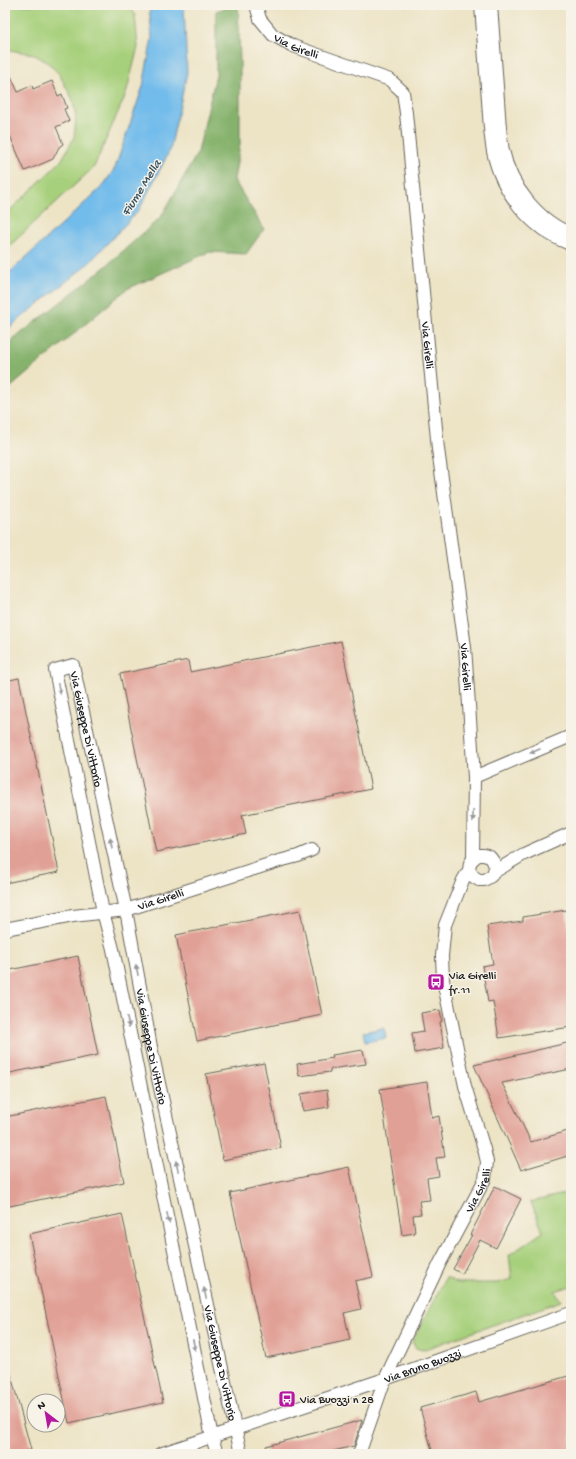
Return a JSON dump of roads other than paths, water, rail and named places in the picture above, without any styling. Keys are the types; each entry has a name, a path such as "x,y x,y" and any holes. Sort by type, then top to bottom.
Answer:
{"highway":[{"path":"486,5 498,152 506,176 516,194 528,209 544,224 561,235 571,239"}],"street":[{"name":"Via Girelli","path":"256,5 260,19 273,35 293,46 390,80 403,92 438,449 465,647 474,777 471,864 445,925 442,956 443,980 465,1086 487,1162 485,1178 440,1263 385,1379 359,1454"},
{"name":"Via Giuseppe Di Vittorio","path":"217,1454 212,1437 114,957 103,912 55,670 73,665 126,910 151,1047 241,1454"},
{"path":"474,777 571,736"},
{"path":"479,880 474,877 471,864 478,855 490,857 524,854 571,833"},
{"name":"Via Girelli","path":"5,929 73,916 126,910 298,856 312,850"},
{"name":"Via Girelli","path":"451,908 469,887 479,880 484,880 491,876 494,872 524,854"},
{"path":"490,857 495,867 494,872"},
{"name":"Via Bruno Buozzi","path":"160,1454 385,1379 571,1313"}],"water":[{"name":"Fiume Mella","path":"149,5 184,5 187,73 170,150 139,210 88,264 5,331 5,277 103,186 115,168 143,86 152,38"},
{"path":"384,1028 386,1038 365,1042 363,1032"}],"place":[{"name":"Via Girelli fr.11","path":"436,982"},
{"name":"Via Buozzi n 28","path":"287,1399"}]}
